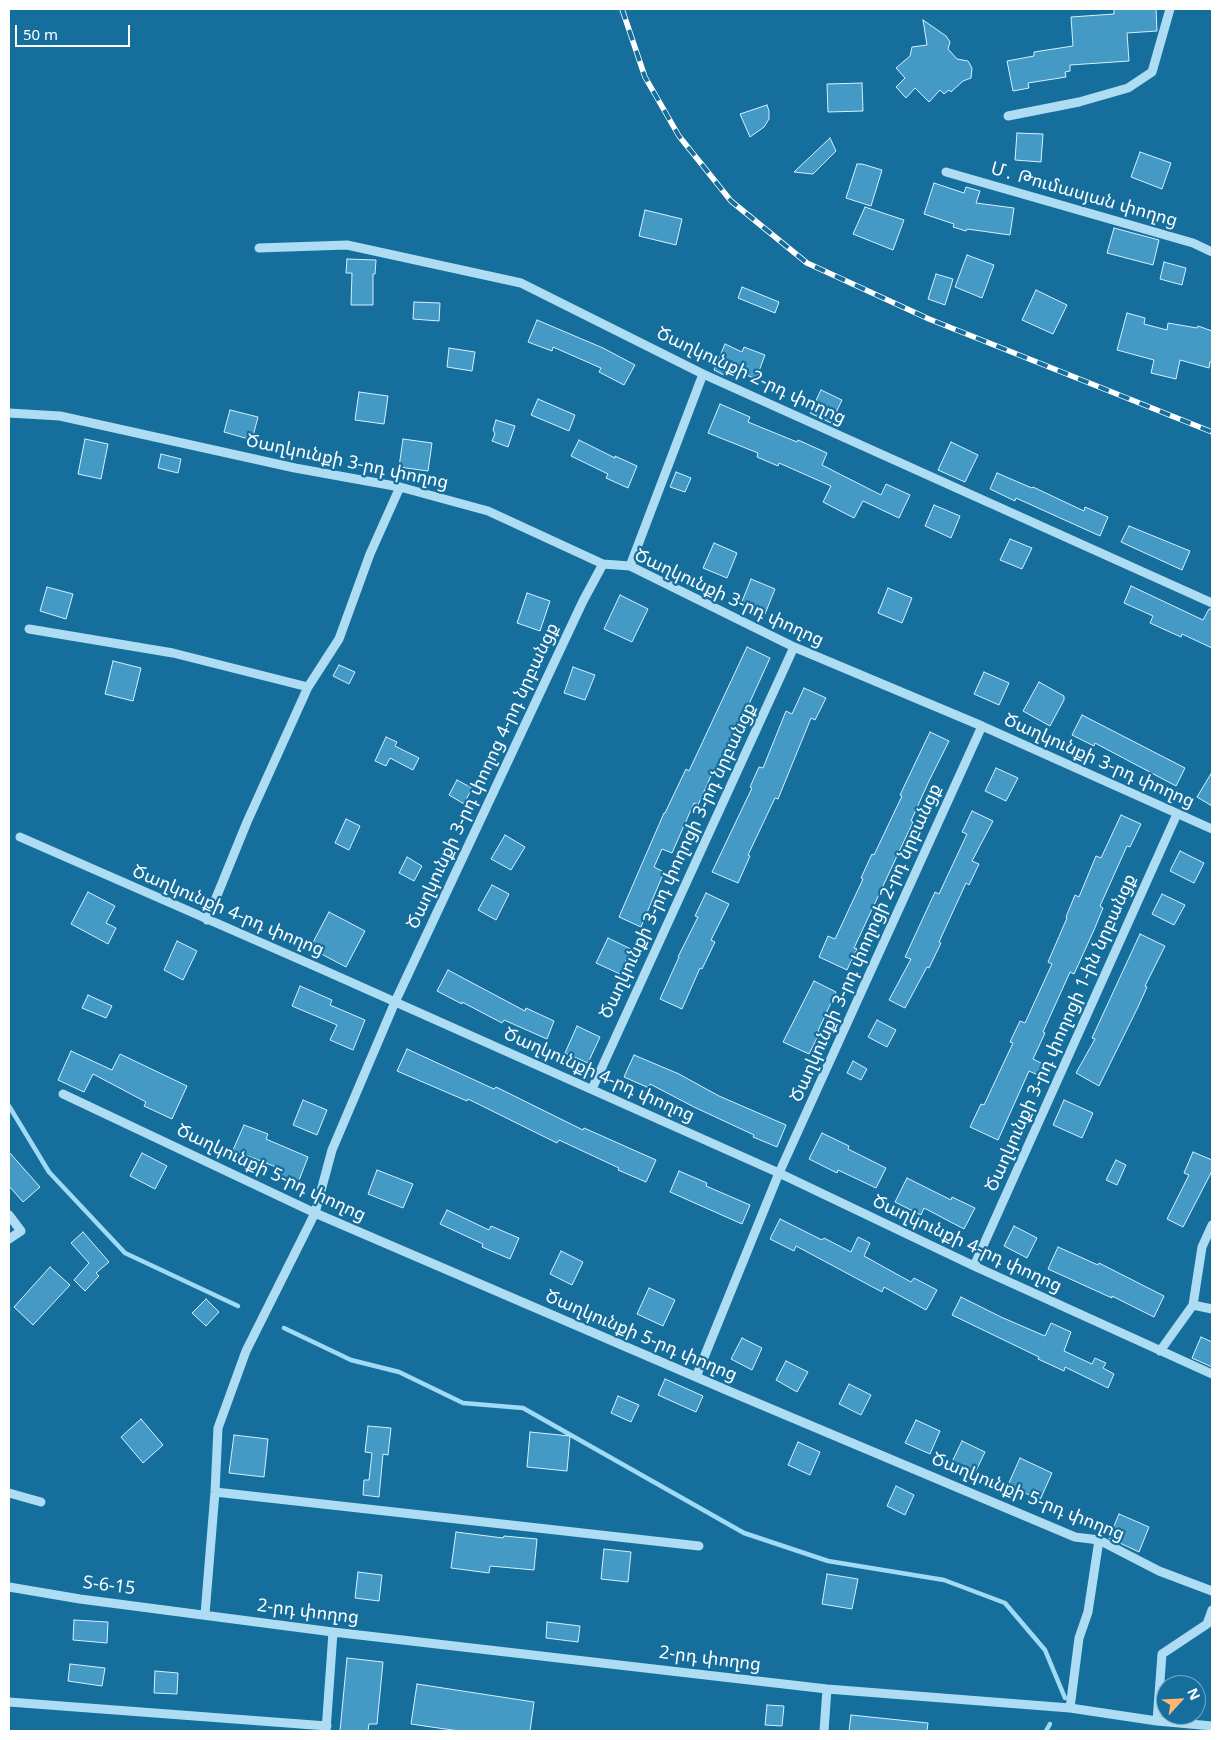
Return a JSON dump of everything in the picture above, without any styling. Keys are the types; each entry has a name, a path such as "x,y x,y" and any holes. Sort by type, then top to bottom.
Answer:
{"street":[{"path":"1008,116 1079,102 1128,88 1152,72 1170,9"},
{"name":"Մ․ Թումասյան փողոց","path":"946,172 1194,243 1212,252"},
{"name":"Ծաղկունքի 2-րդ փողոց","path":"259,248 348,245 521,283 703,374 1212,603"},
{"path":"630,566 703,374"},
{"name":"Ծաղկունքի 3-րդ փողոց","path":"9,413 60,416 295,468 400,487 488,511 603,564 630,566 794,647 982,726 1212,829"},
{"path":"207,920 247,822 308,687 339,639 370,554 400,487"},
{"name":"Ծաղկունքի 3-րդ փողոց 4-րդ նրբանցք","path":"205,1614 218,1428 246,1352 315,1213 332,1150 395,1002 583,601 603,564"},
{"path":"30,629 173,653 308,687"},
{"name":"Ծաղկունքի 3-րդ փողոցի 3-րդ նրբանցք","path":"592,1089 794,647"},
{"name":"Ծաղկունքի 3-րդ փողոցի 2-րդ նրբանցք","path":"696,1377 779,1173 982,726"},
{"name":"Ծաղկունքի 3-րդ փողոցի 1-ին նրբանցք","path":"974,1266 1177,814"},
{"name":"Ծաղկունքի 4-րդ փողոց","path":"20,838 779,1173 974,1266 1212,1374"},
{"name":"Ծաղկունքի 5-րդ փողոց","path":"63,1094 315,1213 1075,1537 1099,1540 1159,1571 1212,1591"},
{"path":"9,1215 22,1231 9,1239"},
{"path":"1160,1351 1193,1305 1202,1247 1212,1225"},
{"path":"1193,1305 1212,1309"},
{"path":"215,1492 699,1546"},
{"path":"9,1493 41,1502"},
{"path":"1070,1708 1079,1638 1088,1612 1099,1540"},
{"name":"Տ-6-15","path":"9,1587 80,1599 205,1614"},
{"path":"1160,1675 1162,1654 1207,1624 1212,1610"},
{"name":"2-րդ փողոց","path":"205,1614 333,1632 827,1689 1070,1708 1156,1722"},
{"path":"9,1702 326,1729 333,1632"},
{"path":"824,1731 827,1689"},
{"name":"2-րդ փողոց","path":"1198,1725 1212,1726"}],"building":[{"path":"1114,9 1156,9 1157,31 1127,33 1129,61 1070,65 1070,71 1065,72 1066,77 1028,83 1029,88 1013,91 1007,61 1034,56 1034,52 1073,46 1071,17 1114,14"},
{"path":"923,20 946,36 950,42 948,49 957,59 968,61 972,68 971,78 963,81 951,92 949,90 944,94 940,90 929,102 915,88 906,98 896,87 905,78 896,68 910,56 912,47 927,45"},
{"path":"862,83 863,111 828,112 827,84"},
{"path":"767,105 769,119 764,127 750,137 740,114"},
{"path":"1017,133 1043,134 1041,162 1015,160"},
{"path":"830,138 836,151 813,174 794,172"},
{"path":"1140,152 1171,163 1162,189 1131,177"},
{"path":"857,164 882,170 871,206 846,198"},
{"path":"934,183 964,193 966,187 980,191 976,203 1014,208 1010,235 967,229 966,231 953,227 954,224 924,214"},
{"path":"865,207 904,220 893,250 853,234"},
{"path":"645,210 682,219 676,245 639,236"},
{"path":"1114,228 1159,240 1153,265 1107,253"},
{"path":"967,255 994,265 982,298 955,287"},
{"path":"347,259 376,260 375,274 373,274 373,305 351,305 352,273 346,273"},
{"path":"1164,262 1186,268 1182,285 1160,279"},
{"path":"936,274 953,279 945,305 928,299"},
{"path":"742,287 779,302 775,313 738,298"},
{"path":"1036,290 1067,305 1053,334 1022,320"},
{"path":"414,302 440,303 439,321 413,319"},
{"path":"1127,313 1145,318 1144,324 1167,330 1168,323 1197,328 1198,326 1212,331 1212,362 1210,362 1209,368 1180,360 1176,379 1151,373 1154,360 1117,350"},
{"path":"537,320 603,348 635,365 624,385 599,372 601,368 553,347 552,351 528,342"},
{"path":"725,344 742,352 744,347 765,355 756,379 728,367 724,375 714,370"},
{"path":"449,348 475,352 472,371 447,367"},
{"path":"821,390 842,400 831,423 810,413"},
{"path":"359,392 388,396 384,424 355,420"},
{"path":"538,399 575,415 569,431 531,415"},
{"path":"720,404 750,417 748,422 797,442 798,440 827,453 822,465 881,495 886,484 910,495 899,518 863,501 854,518 823,502 831,486 779,463 778,466 757,457 758,453 708,433"},
{"path":"230,410 258,417 252,440 224,432"},
{"path":"496,420 515,426 508,447 492,441 495,434 493,430"},
{"path":"85,439 108,444 101,479 78,474"},
{"path":"403,439 432,443 428,471 399,467"},
{"path":"579,440 615,458 615,456 637,466 628,488 606,478 608,474 571,456"},
{"path":"951,442 978,455 965,482 938,470"},
{"path":"161,454 181,459 178,473 158,468"},
{"path":"676,472 691,478 685,492 670,487"},
{"path":"997,473 1033,487 1084,511 1085,507 1108,517 1100,536 1016,498 1015,501 990,489"},
{"path":"934,505 960,516 951,538 925,526"},
{"path":"1129,526 1190,551 1182,570 1121,542"},
{"path":"1010,539 1032,548 1022,569 1000,560"},
{"path":"714,543 737,553 727,578 703,568"},
{"path":"751,579 775,589 765,614 741,604"},
{"path":"1131,586 1203,620 1209,609 1212,609 1212,648 1182,634 1181,637 1150,623 1153,616 1124,603"},
{"path":"47,587 73,594 66,619 40,611"},
{"path":"888,588 912,598 902,623 878,613"},
{"path":"527,593 550,601 540,631 517,623"},
{"path":"620,595 648,609 632,642 604,629"},
{"path":"747,647 770,658 739,726 736,725 698,805 694,803 672,853 662,849 654,867 664,872 641,927 619,917 664,813 686,769 689,771"},
{"path":"113,661 141,668 133,701 105,694"},
{"path":"339,665 355,672 349,684 333,676"},
{"path":"573,667 595,675 585,700 564,693"},
{"path":"984,672 1009,683 999,705 974,694"},
{"path":"1039,682 1064,696 1064,700 1050,726 1023,711"},
{"path":"804,688 826,698 815,720 811,718 778,799 775,798 748,855 750,856 738,883 712,872 752,788 750,787 759,767 763,768 786,711 792,714"},
{"path":"1082,715 1185,768 1176,786 1095,743 1094,746 1072,735"},
{"path":"930,732 949,741 854,948 857,949 847,970 819,957 828,936 835,939 863,879 861,878 872,854 874,855"},
{"path":"386,737 397,742 395,746 419,758 413,770 390,758 386,766 375,761"},
{"path":"996,768 1018,778 1006,801 985,791"},
{"path":"1212,772 1212,806 1197,797"},
{"path":"457,780 472,788 464,804 449,795"},
{"path":"972,811 993,821 972,861 979,864 969,885 966,883 929,968 927,967 905,1008 889,1000 911,959 905,957 935,892 939,894 967,834 962,832"},
{"path":"1121,815 1141,824 1130,847 1127,846 1100,906 1103,908 1074,974 1070,972 1043,1032 1045,1033 1033,1059 1047,1066 1042,1077 1029,1071 998,1140 970,1127 981,1104 984,1105 1013,1043 1010,1042 1020,1021 1025,1023 1052,964 1048,962 1075,895 1079,897 1096,856 1101,858"},
{"path":"346,819 360,826 349,850 335,843"},
{"path":"505,835 525,847 511,870 491,859"},
{"path":"1180,851 1204,863 1194,883 1170,871"},
{"path":"407,857 422,866 414,881 399,873"},
{"path":"492,885 509,894 496,920 478,910"},
{"path":"88,892 115,906 106,923 116,928 108,944 71,924"},
{"path":"706,893 729,904 711,940 715,942 702,969 700,968 682,1009 660,999 698,917 695,916"},
{"path":"1162,894 1185,905 1174,925 1152,914"},
{"path":"329,912 365,931 346,967 310,948"},
{"path":"1140,934 1165,946 1145,986 1147,987 1138,1007 1099,1086 1076,1073 1095,1039 1092,1038"},
{"path":"608,938 631,949 620,974 596,963"},
{"path":"177,941 197,951 183,980 164,970"},
{"path":"448,970 525,1011 526,1008 554,1021 547,1039 504,1020 502,1023 437,991"},
{"path":"814,981 836,992 809,1054 783,1042"},
{"path":"300,986 332,1000 330,1005 365,1020 353,1050 330,1040 337,1025 292,1006"},
{"path":"88,995 112,1006 106,1018 82,1008"},
{"path":"877,1020 896,1030 887,1047 868,1037"},
{"path":"577,1026 600,1037 588,1063 565,1053"},
{"path":"407,1049 494,1089 496,1087 583,1130 584,1128 656,1160 646,1182 559,1140 557,1143 468,1099 467,1101 397,1071"},
{"path":"71,1051 112,1070 120,1054 187,1086 172,1119 144,1106 146,1102 93,1074 84,1092 58,1080"},
{"path":"634,1055 679,1074 719,1096 786,1125 777,1147 753,1137 754,1135 650,1084 649,1088 624,1077"},
{"path":"853,1061 867,1069 861,1080 847,1073"},
{"path":"303,1100 327,1110 317,1135 293,1125"},
{"path":"1064,1100 1093,1113 1082,1138 1053,1125"},
{"path":"244,1125 268,1134 266,1139 308,1157 298,1183 274,1173 276,1167 233,1150"},
{"path":"822,1133 849,1146 848,1149 886,1168 876,1188 838,1170 837,1173 809,1159"},
{"path":"9,1152 40,1187 23,1202 9,1186"},
{"path":"1193,1152 1212,1160 1212,1171 1183,1227 1167,1219 1189,1175 1184,1173"},
{"path":"142,1153 167,1166 155,1189 130,1176"},
{"path":"1116,1160 1126,1165 1117,1185 1106,1180"},
{"path":"377,1170 413,1184 403,1208 368,1194"},
{"path":"679,1171 707,1183 706,1186 750,1205 742,1224 670,1192"},
{"path":"907,1178 951,1200 952,1197 975,1208 964,1229 924,1208 921,1215 895,1202"},
{"path":"447,1210 489,1230 491,1226 519,1238 510,1259 482,1247 483,1244 440,1224"},
{"path":"780,1219 851,1252 858,1237 870,1243 864,1256 911,1282 914,1278 937,1290 926,1310 884,1287 882,1292 796,1246 794,1251 770,1239"},
{"path":"1014,1226 1037,1238 1027,1258 1004,1246"},
{"path":"83,1232 109,1262 96,1273 99,1276 85,1291 74,1280 89,1263 71,1243"},
{"path":"1058,1247 1098,1265 1099,1263 1164,1296 1154,1317 1112,1296 1112,1298 1048,1269"},
{"path":"561,1251 583,1262 572,1285 550,1274"},
{"path":"50,1267 70,1285 33,1325 14,1307"},
{"path":"649,1288 675,1300 663,1326 637,1314"},
{"path":"961,1297 1045,1336 1051,1323 1071,1332 1064,1351 1092,1364 1095,1358 1106,1363 1103,1368 1114,1374 1108,1388 1065,1367 1064,1371 1038,1359 1039,1357 952,1315"},
{"path":"206,1299 219,1312 206,1326 192,1313"},
{"path":"1201,1337 1212,1342 1212,1367 1192,1358"},
{"path":"742,1338 762,1348 752,1370 731,1359"},
{"path":"786,1361 808,1372 797,1392 776,1380"},
{"path":"665,1379 703,1396 696,1412 658,1395"},
{"path":"849,1384 871,1395 861,1415 839,1404"},
{"path":"618,1396 639,1405 631,1422 611,1413"},
{"path":"141,1419 163,1445 143,1463 121,1437"},
{"path":"916,1420 940,1431 930,1454 905,1443"},
{"path":"368,1426 391,1428 388,1455 383,1454 379,1497 363,1495 364,1480 369,1480 372,1453 365,1452"},
{"path":"530,1432 570,1436 567,1471 527,1467"},
{"path":"234,1435 268,1439 264,1477 229,1473"},
{"path":"962,1441 985,1452 974,1475 951,1464"},
{"path":"798,1442 820,1452 810,1475 788,1465"},
{"path":"1020,1458 1052,1473 1040,1500 1008,1485"},
{"path":"896,1486 914,1495 905,1515 887,1506"},
{"path":"1119,1514 1149,1527 1139,1552 1109,1538"},
{"path":"456,1532 503,1538 504,1536 537,1539 534,1570 490,1566 489,1573 451,1568"},
{"path":"604,1549 631,1552 628,1582 601,1579"},
{"path":"358,1572 382,1575 379,1601 355,1598"},
{"path":"827,1574 858,1579 852,1609 822,1604"},
{"path":"74,1620 108,1622 107,1643 73,1640"},
{"path":"547,1622 580,1626 578,1642 546,1638"},
{"path":"347,1658 383,1662 377,1724 369,1724 368,1731 340,1731"},
{"path":"70,1664 105,1668 102,1686 68,1681"},
{"path":"155,1671 178,1673 177,1694 154,1693"},
{"path":"417,1684 534,1702 530,1731 459,1731 411,1724"},
{"path":"767,1705 784,1706 782,1726 765,1725"},
{"path":"851,1715 928,1723 927,1731 849,1731"}],"waterway":[{"path":"9,1106 49,1172 125,1253 238,1306"},
{"path":"284,1328 351,1360 399,1372 463,1403 523,1408 744,1533 828,1561 944,1580 1005,1603 1045,1650 1065,1698"},
{"path":"1046,1731 1050,1724"}],"railway":[{"path":"622,9 645,77 679,136 731,201 807,263 929,319 1212,432"}]}
